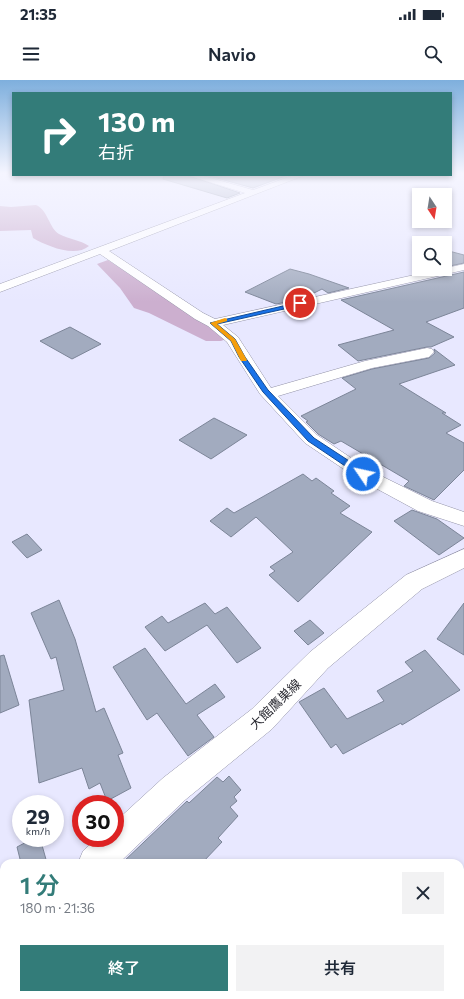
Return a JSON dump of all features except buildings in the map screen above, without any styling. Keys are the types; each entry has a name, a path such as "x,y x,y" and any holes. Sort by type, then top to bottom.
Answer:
{"main road":[{"name":"大館鷹巣線","path":"99,859 174,789 262,719 331,651 414,582 464,558"}],"street":[{"path":"0,288 190,217"},
{"path":"101,250 199,316 213,323 233,340 242,357 268,394 311,440 363,474 425,506 464,518"},
{"path":"213,323 464,267"},
{"path":"268,394 370,364 424,354 427,352"}],"shaded area":[{"path":"0,217 47,217 53,228 59,234 89,246 76,251 61,250 33,238 31,230 0,231"},
{"path":"108,260 202,321 226,339 221,341 206,341 149,313 134,308 120,288 97,264"}],"slow traffic":[{"path":"225,320 213,323 233,340 244,360"}],"route":[{"path":"300,303 213,323 233,340 242,357 265,391 311,440 363,474"}]}
